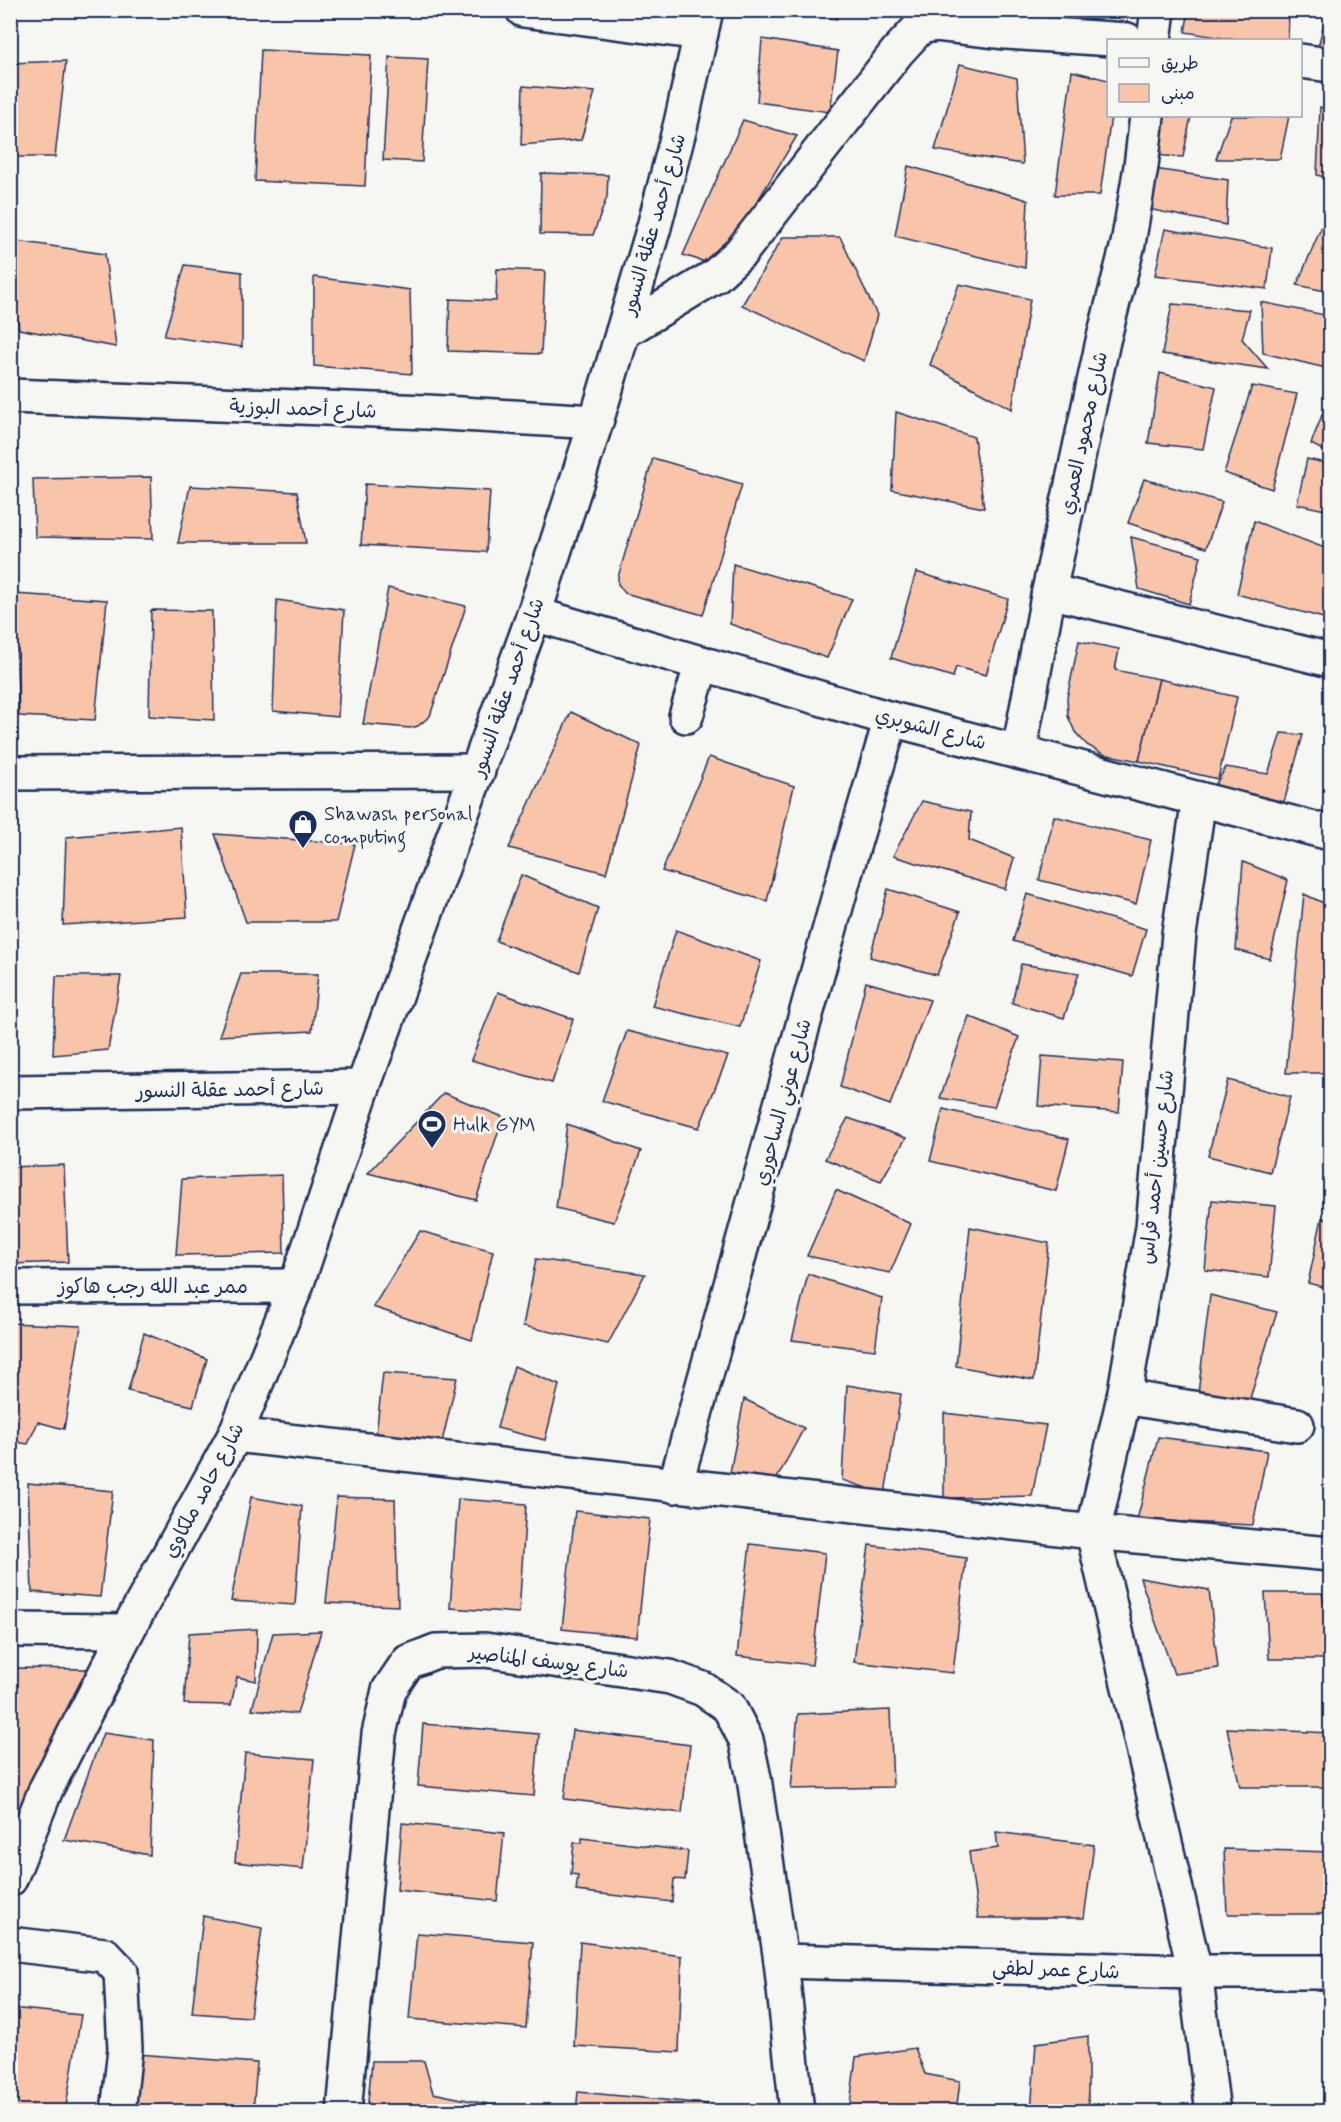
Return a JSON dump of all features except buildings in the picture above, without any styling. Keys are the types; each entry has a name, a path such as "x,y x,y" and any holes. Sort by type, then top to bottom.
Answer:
{"street":[{"path":"523,10 704,22"},
{"path":"1154,39 1158,10"},
{"name":"شارع أحمد عقلة النسور","path":"10,1092 363,1088 534,614 596,422 675,146 704,22"},
{"path":"623,332 715,276 741,252 897,52 920,27 927,24 947,24 1006,32 1112,39"},
{"path":"1302,61 1330,65"},
{"name":"شارع محمود العمري","path":"1019,751 1049,591 1103,341 1128,244 1141,166 1146,117"},
{"name":"شارع أحمد البوزية","path":"10,396 427,412 596,422"},
{"path":"1049,591 1330,660"},
{"name":"شارع الشوبري","path":"534,614 891,719 1330,833"},
{"path":"686,716 702,663"},
{"name":"شارع عوني الساحوري","path":"675,1486 845,874 891,719"},
{"path":"10,773 478,771"},
{"name":"شارع حسين أحمد فراس","path":"1093,1532 1124,1397 1153,1227 1179,934 1199,798"},
{"name":"شارع حامد ملكاوي","path":"10,1879 46,1789 127,1631 235,1435 296,1286 363,1088"},
{"name":"ممر عبد الله رجب هاكوز","path":"10,1287 296,1286"},
{"path":"1124,1397 1297,1425"},
{"path":"235,1435 1093,1532 1330,1554"},
{"path":"1093,1532 1195,1972 1213,2112"},
{"path":"10,1630 127,1631"},
{"name":"شارع يوسف المناصير","path":"344,2112 379,1734 389,1690 408,1662 436,1651 485,1650 670,1677 703,1689 729,1707 746,1740 782,1961 797,2112"},
{"path":"10,1944 105,1955 121,1972 125,2049 117,2112"},
{"name":"شارع عمر لطفي","path":"782,1961 1195,1972 1330,1972"}],"place":[{"name":"Shawash personal computing","path":"303,850"},
{"name":"Hulk GYM","path":"432,1150"}]}
